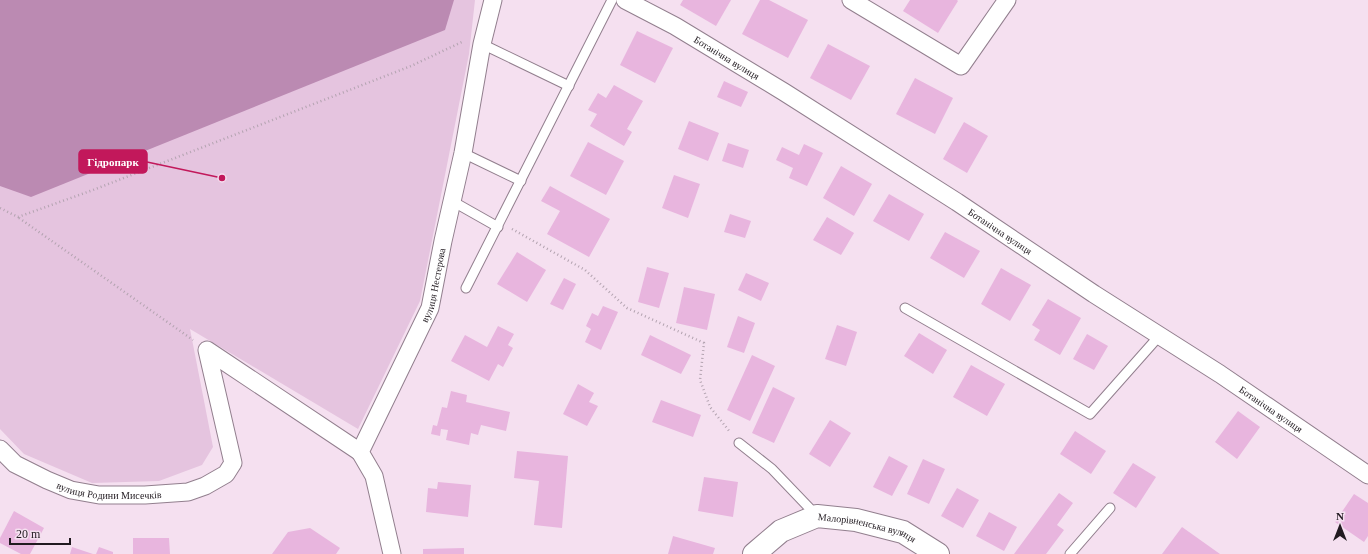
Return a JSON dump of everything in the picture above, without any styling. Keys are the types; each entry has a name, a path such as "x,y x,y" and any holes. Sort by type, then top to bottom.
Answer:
{"street":[{"name":"вулиця Нестерова","path":"360,452 430,308 452,201 464,153 492,0"},
{"name":"Ботанічна вулиця","path":"625,0 675,26 784,92 957,202 1094,294 1220,374 1368,475"},
{"path":"851,0 961,66 1007,0"},
{"path":"207,350 360,452 374,476 392,554"},
{"name":"вулиця Родини Мисечків","path":"0,449 16,464 71,490 99,495 145,495 188,492 205,486 226,474 233,463 207,350"},
{"name":"Малорівненська вулиця","path":"754,554 781,531 817,516 856,520 903,532 938,554"}],"lane":[{"path":"466,288 612,0"},
{"path":"484,38 569,86"},
{"path":"464,153 521,181"},
{"path":"452,201 499,225"},
{"path":"906,308 1090,414 1160,335"},
{"path":"739,443 772,469 817,516"},
{"path":"1070,554 1110,508"}],"path":[{"path":"18,217 93,190 484,38"},
{"path":"0,208 18,217 207,350"},
{"path":"499,225 585,270 627,308 704,343 700,380 710,407 739,443"}],"shaded area":[{"path":"0,0 475,0 469,54 420,301 358,429 190,329 213,447 202,465 159,481 92,483 24,454 0,429"},
{"path":"0,0 454,0 445,30 31,197 0,186"}],"building":[{"path":"683,0 731,0 716,26 680,5"},
{"path":"760,0 769,0 808,20 788,58 742,34"},
{"path":"910,0 958,1 938,33 903,11"},
{"path":"637,31 673,48 655,83 620,65"},
{"path":"828,44 870,66 851,100 810,78"},
{"path":"915,78 953,98 935,134 896,114"},
{"path":"724,81 748,92 741,107 717,97"},
{"path":"614,85 643,101 627,129 632,132 624,146 590,126 597,114 588,110 598,93 606,98"},
{"path":"689,121 719,133 708,161 678,149"},
{"path":"964,122 988,136 967,173 943,159"},
{"path":"588,142 624,161 606,195 570,176"},
{"path":"728,143 749,150 743,168 722,161"},
{"path":"804,144 823,153 807,186 789,178 793,168 776,160 782,147 799,155"},
{"path":"841,166 872,184 854,216 823,198"},
{"path":"674,175 700,184 688,218 662,208"},
{"path":"550,186 610,219 589,257 547,234 560,211 541,201"},
{"path":"889,194 924,214 909,241 873,221"},
{"path":"730,214 751,221 745,238 724,232"},
{"path":"827,217 854,233 841,255 813,240"},
{"path":"945,232 980,251 964,278 930,258"},
{"path":"517,252 546,270 527,302 497,284"},
{"path":"647,267 669,273 659,308 638,302"},
{"path":"1001,268 1031,285 1010,321 981,304"},
{"path":"746,273 769,283 761,301 738,290"},
{"path":"564,278 576,284 563,310 550,304"},
{"path":"684,287 715,294 707,330 676,323"},
{"path":"1048,299 1081,318 1060,355 1034,340 1040,330 1032,325"},
{"path":"603,306 618,312 601,350 585,342 591,329 586,326 592,313 598,316"},
{"path":"738,316 755,323 744,353 727,347"},
{"path":"837,325 857,332 846,366 825,359"},
{"path":"498,326 514,334 508,345 513,348 503,367 498,364 489,381 451,361 465,335 487,347"},
{"path":"919,333 947,350 933,374 904,356"},
{"path":"1087,334 1108,346 1094,370 1073,359"},
{"path":"650,335 691,355 681,374 641,355"},
{"path":"752,355 775,366 750,421 727,410"},
{"path":"971,365 1005,384 987,416 953,397"},
{"path":"578,384 594,393 589,402 598,406 587,426 563,414"},
{"path":"773,387 795,398 774,443 752,433"},
{"path":"451,391 467,395 466,402 510,412 506,431 481,425 478,435 471,433 469,445 446,440 448,430 441,429 440,436 431,434 433,425 437,426 442,407 447,408"},
{"path":"661,400 701,415 693,437 652,422"},
{"path":"1238,411 1260,427 1237,459 1215,442"},
{"path":"830,420 851,433 830,467 809,454"},
{"path":"1075,431 1106,451 1091,474 1060,454"},
{"path":"517,451 568,456 562,528 534,525 539,481 514,478"},
{"path":"889,456 908,466 892,496 873,487"},
{"path":"923,459 945,469 929,504 907,494"},
{"path":"1133,463 1156,477 1136,508 1113,493"},
{"path":"704,477 738,482 733,517 698,511"},
{"path":"438,482 471,485 468,517 426,512 428,488 437,489"},
{"path":"957,488 979,500 963,528 941,516"},
{"path":"1059,493 1073,503 1057,525 1064,530 1046,554 1014,554"},
{"path":"1354,494 1368,503 1368,536 1364,542 1335,522"},
{"path":"14,511 44,528 30,554 21,554 0,543 0,538"},
{"path":"989,512 1017,527 1004,551 976,536"},
{"path":"1182,527 1220,554 1162,554"},
{"path":"310,528 340,548 336,554 272,554 288,532"},
{"path":"673,536 715,548 713,554 668,554"},
{"path":"133,538 169,538 170,554 133,554"},
{"path":"72,547 93,554 70,554"},
{"path":"99,547 113,552 113,554 96,554"},
{"path":"464,548 464,554 423,554 423,549"}],"place":[{"name":"Гідропарк","path":"222,178"}]}
